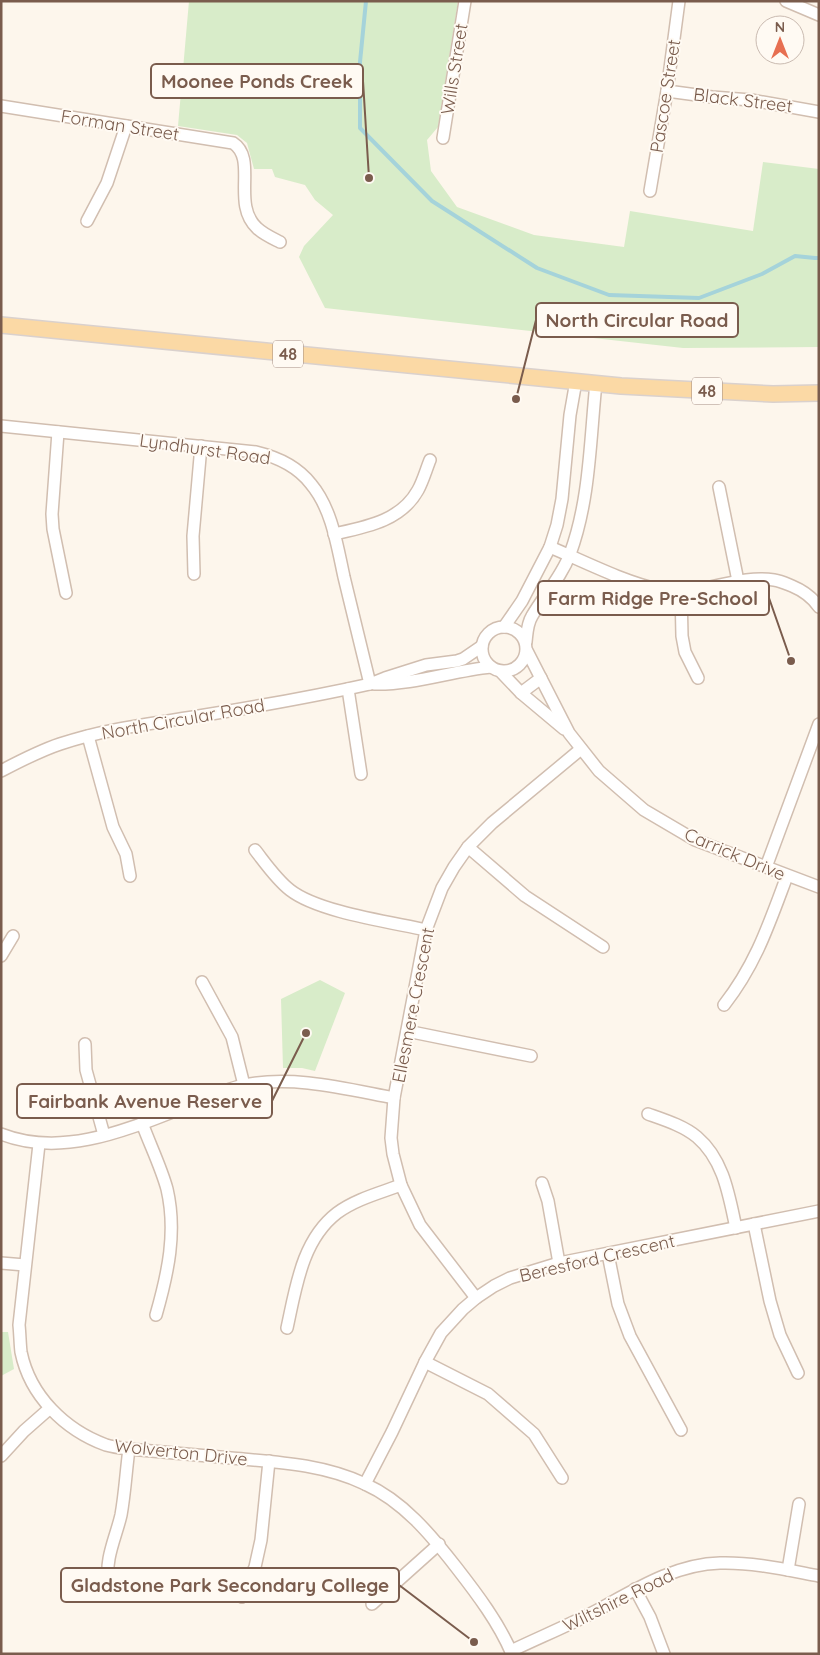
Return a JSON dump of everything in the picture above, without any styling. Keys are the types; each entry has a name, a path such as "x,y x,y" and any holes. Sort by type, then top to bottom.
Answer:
{"main road":[{"name":"48","path":"1,326 576,382 773,394 819,393"}],"street":[{"name":"Wills Street","path":"443,138 465,1"},
{"name":"Pascoe Street","path":"650,191 667,91 679,1"},
{"path":"786,1 819,15"},
{"name":"Black Street","path":"667,91 767,102 819,112"},
{"name":"Forman Street","path":"1,106 227,141 238,146 245,160 244,190 246,209 250,219 256,227 280,242"},
{"path":"87,221 107,183 126,126"},
{"path":"504,627 522,601 550,547 557,525 570,415 576,382"},
{"path":"526,647 517,631 504,627 491,631 486,636 482,646 484,658 495,669 507,671 514,669 521,665 525,658 526,647 527,628 532,616 556,582 569,555 580,520 596,383"},
{"name":"Lyndhurst Road","path":"1,426 201,446 270,455 293,468 311,483 326,507 370,684"},
{"path":"58,432 52,514 53,529 66,593"},
{"path":"194,574 193,536 201,446"},
{"path":"334,534 378,523 398,513 414,497 430,460"},
{"path":"565,470 587,471"},
{"path":"719,487 738,581"},
{"path":"550,547 629,580 661,590 681,592 758,578 777,580 799,589 817,600"},
{"path":"681,592 682,636 686,652 698,678"},
{"name":"North Circular Road","path":"1,771 37,753 88,736 370,684 426,665 457,662 482,646"},
{"name":"Carrick Drive","path":"526,647 569,733 599,770 644,810 695,840 819,887"},
{"name":"North Circular Road","path":"370,684 390,685 452,673 495,669"},
{"name":"Carrick Drive","path":"495,669 569,733"},
{"path":"521,693 541,678"},
{"path":"348,689 362,774"},
{"path":"766,867 819,724"},
{"path":"88,736 113,827 126,854 130,876"},
{"name":"Ellesmere Crescent","path":"476,1298 420,1225 401,1185 393,1154 394,1098 426,930 442,888 468,847 492,823 581,749"},
{"path":"468,847 525,896 603,947"},
{"path":"255,850 278,879 304,898 330,908 426,930"},
{"path":"724,1005 740,984 752,962 766,932 787,876"},
{"path":"1,956 13,936"},
{"path":"202,982 232,1037 244,1085"},
{"path":"407,1031 530,1056"},
{"path":"84,1044 86,1070 104,1135"},
{"path":"1,1134 38,1144 77,1142 142,1123 244,1085 282,1082 310,1083 394,1098"},
{"path":"648,1114 671,1122 696,1137 708,1149 720,1167 728,1191 736,1228"},
{"path":"142,1123 166,1187 171,1213 172,1247 167,1279 156,1315"},
{"name":"Wolverton Drive","path":"38,1144 19,1326 22,1352 32,1384 49,1409 79,1433 107,1446 293,1463 332,1472 365,1484 407,1512 424,1527 470,1584 511,1652"},
{"path":"542,1183 548,1201 559,1263"},
{"path":"287,1328 299,1274 313,1240 323,1225 338,1212 361,1200 401,1185"},
{"name":"Beresford Crescent","path":"365,1484 425,1362 442,1332 476,1298 510,1278 559,1263 819,1211"},
{"path":"754,1224 772,1310 780,1335 798,1373"},
{"path":"608,1254 618,1304 630,1336 681,1430"},
{"path":"1,1262 25,1265"},
{"path":"425,1362 488,1394 534,1434 562,1478"},
{"path":"1,1456 24,1431 49,1409"},
{"path":"109,1583 107,1573 121,1512 128,1449"},
{"path":"242,1597 254,1567 261,1540 269,1461"},
{"path":"788,1570 799,1504"},
{"path":"372,1604 438,1544"},
{"name":"Wiltshire Road","path":"511,1652 635,1589 674,1572 695,1566 720,1563 748,1564 819,1576"},
{"path":"635,1589 650,1617 664,1654"}],"green space":[{"path":"189,1 458,1 438,127 427,140 431,171 457,207 534,235 624,247 630,211 753,231 763,162 819,169 819,347 683,348 325,308 299,257 304,246 333,215 315,200 305,185 275,177 272,169 254,169 247,143 237,135 178,126"},
{"path":"320,980 345,993 315,1071 302,1068 283,1068 281,999"},
{"path":"1,1332 8,1332 14,1369 1,1376"}],"waterway":[{"path":"366,1 360,62 360,128 432,201 537,268 609,295 699,298 762,274 795,256 819,258"}],"place":[{"name":"Moonee Ponds Creek","path":"369,178"},
{"name":"North Circular Road","path":"516,399"},
{"name":"Farm Ridge Pre-School","path":"791,661"},
{"name":"Fairbank Avenue Reserve","path":"306,1033"},
{"name":"Gladstone Park Secondary College","path":"474,1642"}]}
